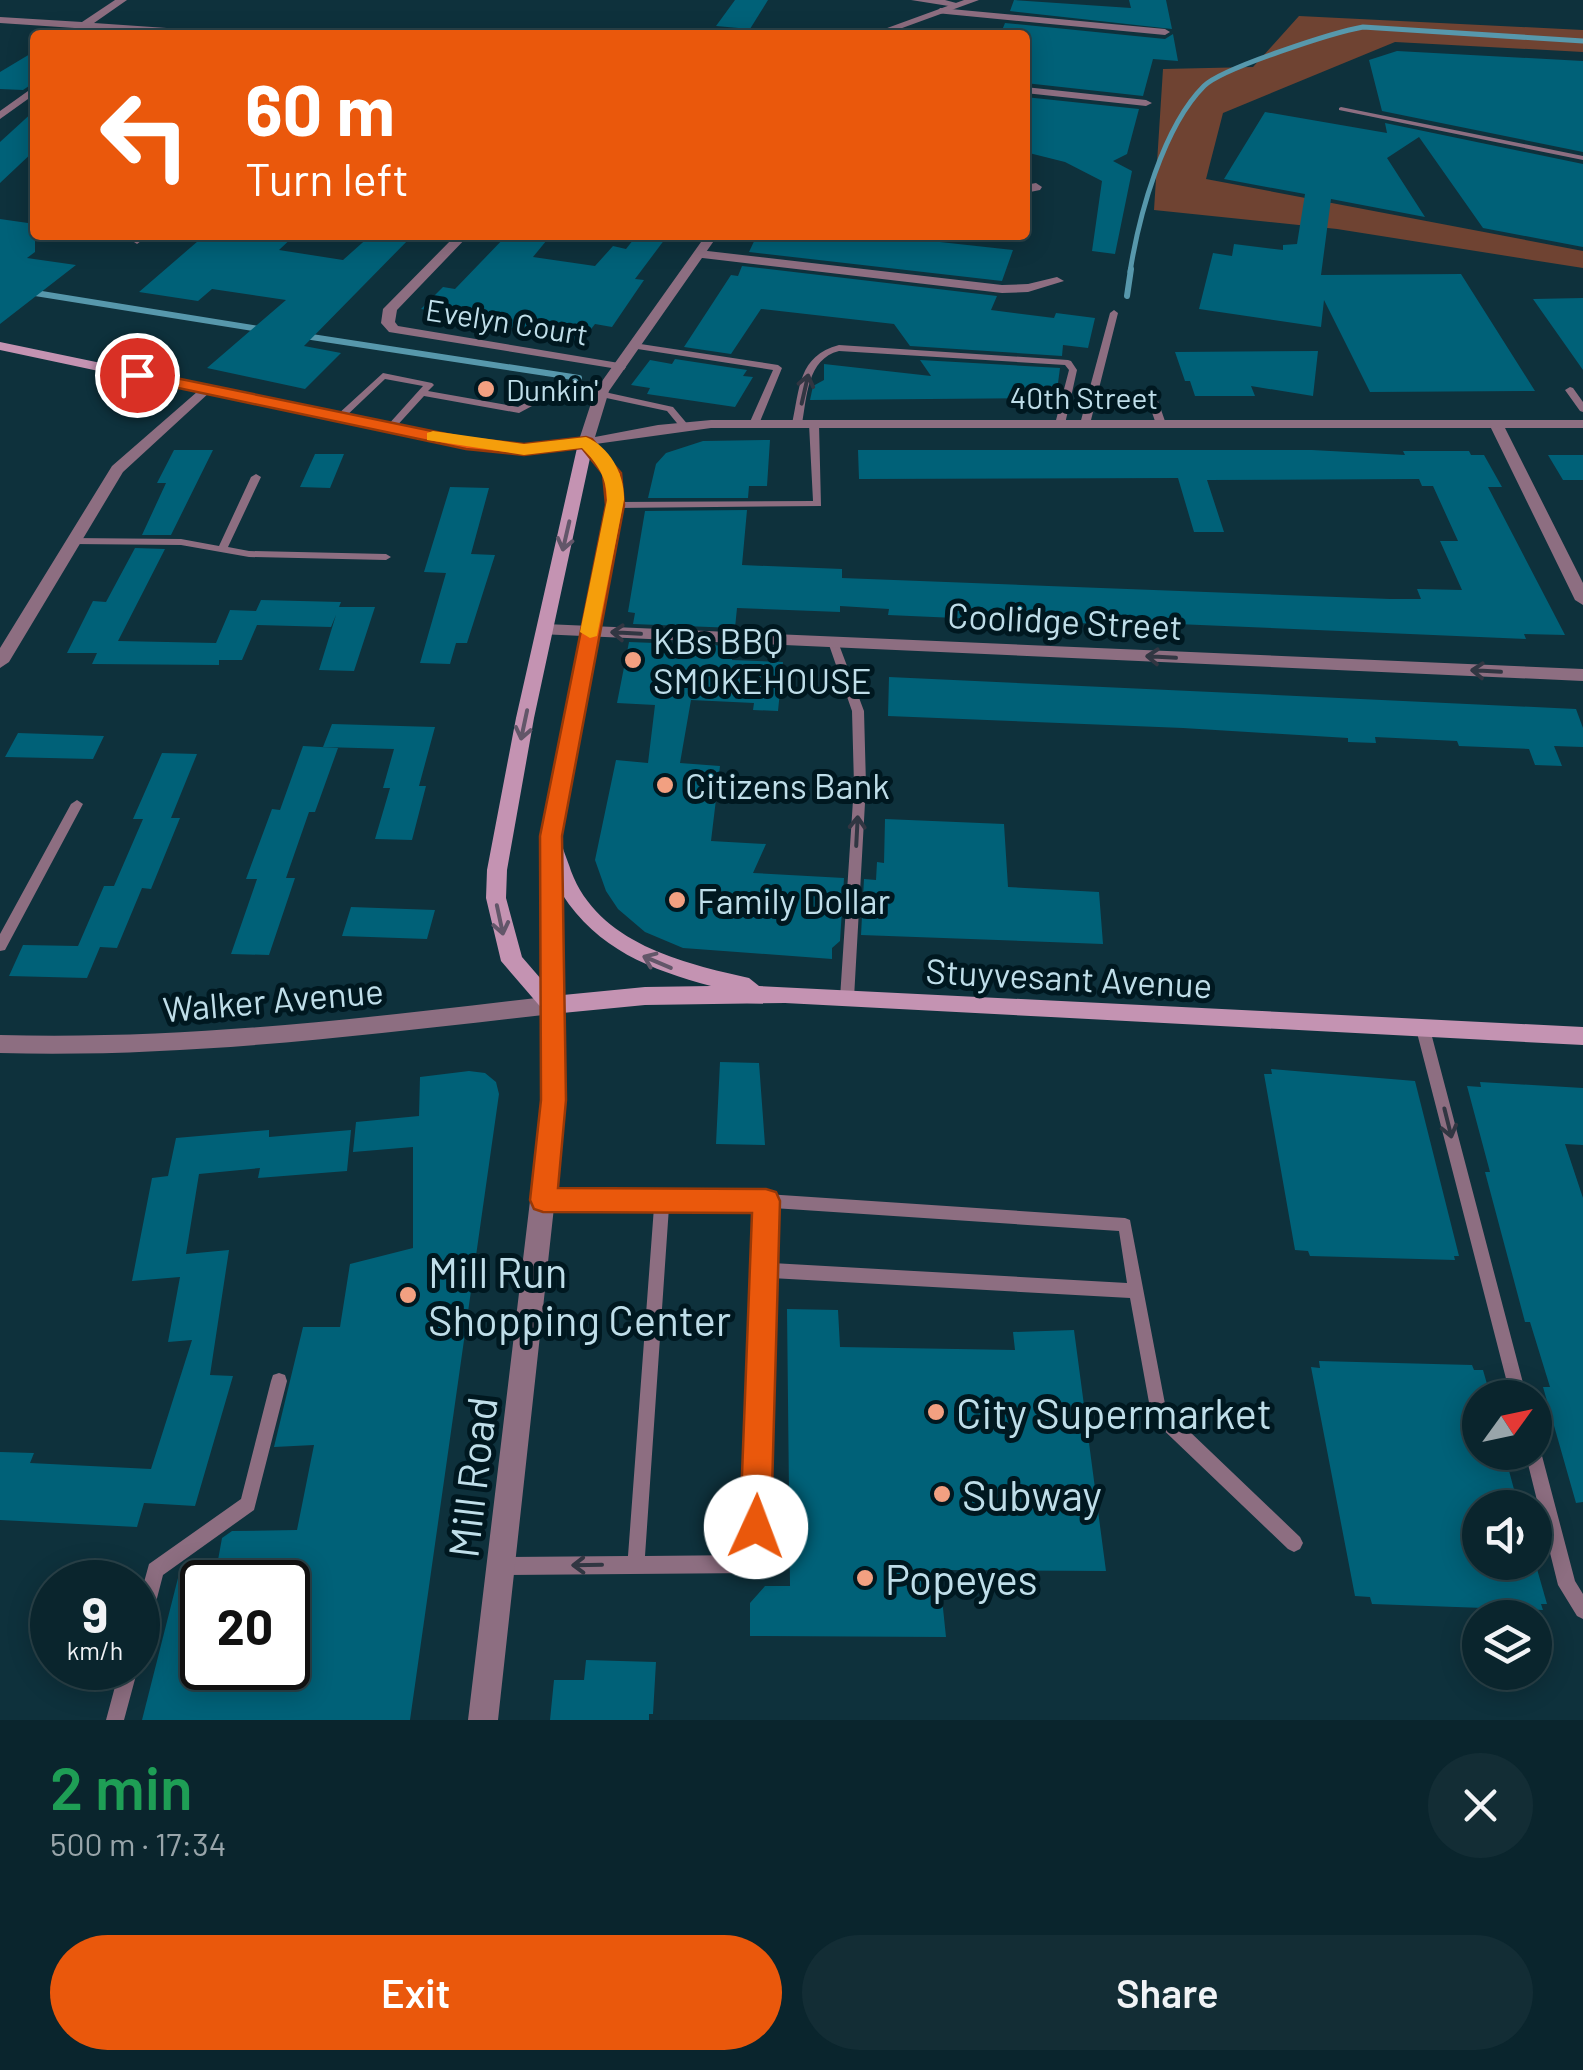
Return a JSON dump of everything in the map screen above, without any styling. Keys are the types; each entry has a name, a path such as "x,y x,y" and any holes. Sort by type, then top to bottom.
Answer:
{"main road":[{"path":"0,346 496,448 546,448 586,442"},
{"path":"552,1005 551,836 615,505 612,473 586,442"},
{"path":"552,1005 512,961 496,898 501,840 586,442"},
{"path":"551,836 563,880 591,920 612,939 663,966 785,994"},
{"name":"Stuyvesant Avenue","path":"552,1005 645,996 785,994 1583,1036"}],"street":[{"path":"86,25 122,0"},
{"path":"916,0 962,4"},
{"path":"886,30 974,0"},
{"path":"940,11 1165,32"},
{"path":"0,20 119,30"},
{"path":"1030,90 1146,102"},
{"path":"0,116 30,93"},
{"name":"Evelyn Court","path":"458,240 390,309 388,323 394,329 619,367"},
{"path":"586,442 598,397 709,240"},
{"path":"699,254 1002,289 1057,281"},
{"path":"0,662 117,469 205,389"},
{"name":"40th Street","path":"586,442 684,426 754,424 1583,424"},
{"path":"1496,424 1583,600"},
{"name":"Coolidge Street","path":"545,630 1583,675"},
{"name":"Walker Avenue","path":"0,1044 96,1046 244,1040 552,1005"},
{"name":"Mill Road","path":"483,1720 554,1100 552,1005"}],"lane":[{"path":"1340,109 1583,158"},
{"path":"1084,424 1114,313"},
{"path":"634,346 778,368 754,424"},
{"path":"615,505 818,504 806,424 811,364 816,356 839,348 974,360 1062,361 1073,370 1060,424"},
{"path":"340,417 383,376 429,385 390,428"},
{"path":"1570,390 1583,409"},
{"path":"422,393 513,410 543,396 598,397 670,409 684,426"},
{"path":"1153,401 1162,424"},
{"path":"223,547 256,476"},
{"path":"72,541 181,542 249,554 386,557"},
{"path":"833,642 858,711 860,785 847,998"},
{"path":"0,946 77,804"},
{"path":"1424,1029 1514,1380"},
{"path":"636,1565 662,1198"},
{"path":"543,1200 766,1201 1125,1225 1158,1413 1294,1543"},
{"path":"501,1566 754,1564 766,1201"},
{"path":"764,1270 1135,1291"},
{"path":"160,1567 248,1504 279,1381"},
{"path":"1538,1470 1567,1585 1583,1610"},
{"path":"116,1720 124,1690"}],"shaded area":[{"path":"1299,16 1583,30 1583,52 1395,42 1223,113 1206,179 1583,251 1583,268 1337,229 1154,210 1163,69 1253,67"}],"building":[{"path":"735,0 768,0 750,29 716,26"},
{"path":"1014,0 1131,8 1129,0 1166,0 1172,29 1010,11"},
{"path":"1005,23 1165,39 1173,34 1178,61 1153,59 1143,96 1030,84 1030,30 1002,30"},
{"path":"1397,51 1583,61 1583,152 1382,111 1369,60"},
{"path":"30,54 30,85 23,90 0,89 0,72"},
{"path":"1030,98 1139,109 1127,154 1113,161 1132,171 1115,254 1092,251 1102,181 1065,162 1030,153"},
{"path":"1265,112 1387,133 1385,123 1583,164 1583,247 1483,228 1419,137 1387,158 1425,217 1331,199 1321,275 1461,274 1535,391 1370,392 1324,300 1321,327 1199,309 1213,253 1232,256 1234,244 1283,250 1283,245 1297,244 1305,194 1224,179"},
{"path":"30,115 30,155 0,183 0,142"},
{"path":"0,219 30,223 35,252 27,258 76,265 0,324"},
{"path":"199,240 290,240 279,250 343,260 365,240 408,240 304,346 341,353 305,389 207,368 286,300 212,289 198,301 139,292"},
{"path":"502,240 547,240 533,257 595,266 613,246 626,249 633,240 664,240 635,279 644,280 612,327 595,324 581,342 421,309 443,287 455,289"},
{"path":"755,240 922,240 1013,250 1002,281 749,252"},
{"path":"742,266 997,296 991,310 1054,318 1056,313 1095,318 1088,348 1063,345 1062,356 910,346 894,324 761,309 731,354 684,347 731,275 738,276"},
{"path":"1583,298 1583,370 1533,299"},
{"path":"1318,351 1313,396 1251,386 1255,396 1195,396 1175,352"},
{"path":"675,359 747,370 743,376 753,377 735,407 647,394 650,388 631,385 650,360 672,364"},
{"path":"920,360 1060,368 1056,398 810,400 813,386 824,380 824,364 931,376"},
{"path":"770,440 767,486 749,486 748,498 648,498 656,464 666,453 703,441"},
{"path":"174,450 213,450 171,535 142,535 166,483 157,483"},
{"path":"858,450 1312,450 1405,455 1403,451 1469,451 1471,455 1484,455 1502,487 1488,487 1565,635 1524,634 1526,639 1021,621 888,615 889,609 840,606 840,612 737,608 735,628 633,624 635,613 628,612 645,511 747,510 742,565 842,569 842,578 1390,599 1421,599 1417,589 1462,590 1440,541 1458,541 1433,486 1422,486 1419,479 1207,480 1224,532 1194,532 1178,478 859,479"},
{"path":"315,454 344,454 330,488 300,487"},
{"path":"1548,455 1583,455 1583,480 1563,480"},
{"path":"450,487 489,488 471,554 495,555 467,643 456,643 450,664 420,663 446,573 424,572"},
{"path":"135,548 165,549 118,641 216,643 230,610 256,611 261,600 375,607 354,671 319,670 336,615 331,627 257,625 242,660 219,660 219,665 92,664 97,653 67,653 93,601 106,602"},
{"path":"629,642 733,646 732,660 783,662 778,711 753,710 754,703 691,700 680,763 720,766 711,841 766,844 753,873 844,878 840,941 832,948 832,959 683,948 645,932 618,909 606,891 595,860 616,760 648,763 655,705 617,703"},
{"path":"889,677 1576,709 1583,728 1583,747 1554,746 1562,766 1535,765 1529,749 1459,746 1457,741 1375,737 1376,743 1348,742 1348,738 1183,728 888,716"},
{"path":"332,724 435,727 419,786 426,786 412,840 375,839 390,788 383,788 394,749 323,747"},
{"path":"18,733 104,736 93,759 5,757"},
{"path":"303,746 338,748 315,812 309,812 286,878 295,878 269,955 231,954 257,879 246,879 272,809 280,810"},
{"path":"162,753 197,754 171,818 180,818 151,889 142,888 117,948 100,947 87,978 9,976 23,945 78,946 104,886 114,886 143,819 133,819"},
{"path":"885,819 1004,824 1008,887 1099,892 1103,944 861,935 864,879 876,880 877,862 884,863"},
{"path":"351,907 435,910 427,939 342,936"},
{"path":"720,1062 759,1063 765,1145 716,1144"},
{"path":"1271,1069 1415,1081 1459,1256 1454,1256 1455,1260 1310,1256 1308,1251 1295,1250 1264,1074 1272,1074"},
{"name":"Mill Run Shopping Center","path":"485,1073 496,1082 499,1094 410,1720 142,1720 150,1690 160,1690 160,1649 179,1574 180,1690 310,1690 310,1560 218,1560 222,1538 232,1531 297,1530 314,1445 274,1447 303,1327 340,1327 350,1264 413,1248 413,1147 353,1152 356,1122 419,1116 420,1077"},
{"path":"1480,1082 1583,1088 1583,1145 1565,1144 1583,1198 1583,1502 1576,1503 1552,1419 1552,1380 1548,1380 1530,1322 1525,1322 1485,1172 1490,1172 1467,1086 1481,1087"},
{"path":"269,1130 269,1137 351,1130 347,1171 258,1178 260,1168 199,1174 186,1254 229,1250 210,1375 233,1376 195,1506 144,1503 137,1527 0,1520 0,1452 34,1453 30,1463 151,1469 192,1340 168,1342 180,1277 132,1281 152,1178 168,1176 176,1138"},
{"path":"787,1309 838,1310 840,1347 1015,1350 1013,1332 1074,1330 1106,1571 939,1570 946,1637 750,1636 750,1603 765,1586 790,1586"},
{"path":"1319,1361 1472,1365 1474,1370 1483,1370 1486,1380 1462,1380 1462,1470 1509,1470 1514,1490 1462,1490 1462,1580 1540,1580 1546,1600 1462,1600 1462,1607 1372,1604 1370,1597 1355,1596 1311,1367 1320,1368"},
{"path":"586,1660 656,1662 653,1714 649,1714 649,1720 550,1720 554,1680 584,1680"}],"waterway":[{"path":"1130,272 1147,199 1165,148 1189,103 1215,79 1280,52 1363,27 1583,41"},
{"path":"1127,296 1131,269"},
{"path":"29,292 265,330"},
{"path":"305,336 579,378"},
{"path":"1111,392 1112,405"}],"slow traffic":[{"path":"433,437 524,450 586,442 606,462 616,487 616,500 590,632"}],"place":[{"name":"Dunkin'","path":"486,389"},
{"name":"KBs BBQ SMOKEHOUSE","path":"633,660"},
{"name":"Citizens Bank","path":"665,785"},
{"name":"Family Dollar","path":"677,900"},
{"name":"Mill Run Shopping Center","path":"408,1295"},
{"name":"City Supermarket","path":"936,1412"},
{"name":"Subway","path":"942,1494"},
{"name":"Popeyes","path":"865,1578"}],"route":[{"path":"137,375 466,444 524,450 586,442 612,473 615,505 548,865 554,1100 543,1200 766,1201 756,1527"}]}
